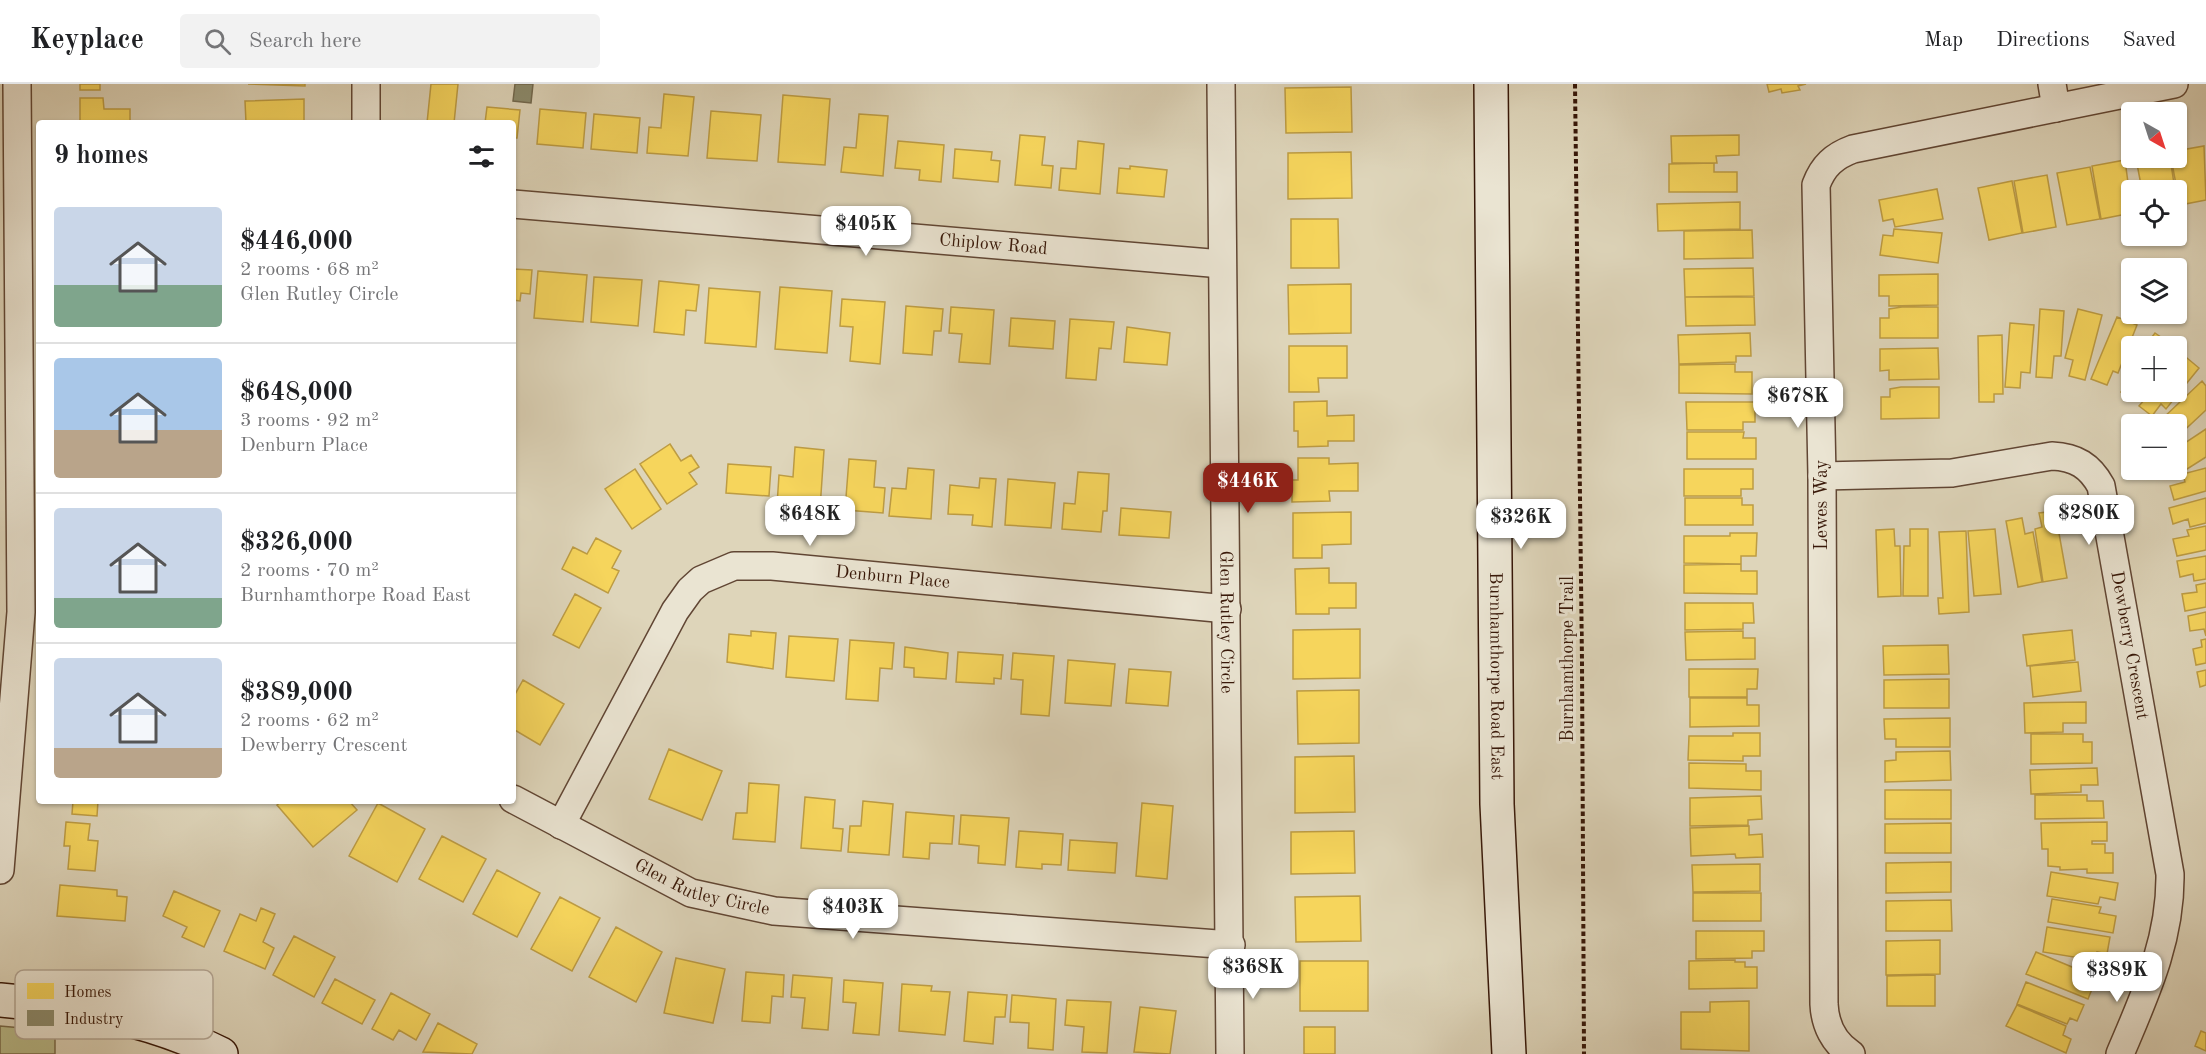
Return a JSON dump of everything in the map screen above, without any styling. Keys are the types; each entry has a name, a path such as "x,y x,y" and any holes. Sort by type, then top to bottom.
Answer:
{"main road":[{"name":"Burnhamthorpe Road East","path":"1491,84 1497,804 1509,1054"},
{"path":"0,1000 15,1001"},
{"path":"190,1039 221,1054"}],"street":[{"path":"0,870 21,612 30,423 17,84"},
{"path":"366,84 366,120"},
{"name":"Glen Rutley Circle","path":"1221,84 1231,945 1230,1054"},
{"name":"Lewes Way","path":"1851,1054 1833,1035 1825,1017 1824,1004 1822,476 1814,195 1816,185 1825,165 1833,158 1853,149 2054,96 2174,84"},
{"name":"Chiplow Road","path":"516,204 1222,264"},
{"name":"Dewberry Crescent","path":"1822,476 1952,473 2052,456 2064,456 2087,466 2101,486 2170,874 2169,913 2161,951 2120,1054"},
{"name":"Denburn Place","path":"561,825 675,611 701,580 734,566 772,566 1227,609"},
{"name":"Glen Rutley Circle","path":"516,801 691,892 774,911 1231,945"}],"path":[{"name":"Burnhamthorpe Trail","path":"1575,84 1584,1054"}],"green space":[{"path":"0,1026 15,1027 15,1039 55,1039 55,1054 0,1054"}],"building: Homes":[{"path":"80,84 100,84 100,90 80,90"},
{"path":"248,84 305,84 305,86"},
{"path":"431,84 458,84 454,120 427,120"},
{"path":"1767,84 1806,84 1798,86 1800,90 1782,93 1781,89 1769,92"},
{"path":"1351,87 1352,132 1286,133 1285,88"},
{"path":"664,94 694,97 688,156 647,153 649,127 661,128"},
{"path":"783,95 830,99 825,165 778,162"},
{"path":"80,98 103,98 104,109 130,109 130,120 80,120"},
{"path":"304,99 304,120 246,120 245,101"},
{"path":"487,107 520,110 517,138 516,120 485,120"},
{"path":"540,109 586,113 583,148 537,144"},
{"path":"711,111 761,115 757,161 707,158"},
{"path":"594,114 640,118 637,153 591,149"},
{"path":"859,114 888,116 883,176 841,172 844,147 856,148"},
{"path":"1020,135 1045,137 1042,165 1053,166 1051,188 1015,185"},
{"path":"1739,135 1739,155 1716,156 1717,163 1672,163 1671,136"},
{"path":"898,141 944,145 941,182 919,180 920,170 895,168"},
{"path":"1078,141 1104,144 1100,194 1059,190 1061,168 1076,169"},
{"path":"2204,146 2206,200 2187,204 2187,180 2175,180 2173,168 2187,168 2187,149"},
{"path":"955,149 992,152 991,160 1000,161 998,182 953,178"},
{"path":"1351,152 1352,198 1288,199 1288,153"},
{"path":"2121,161 2121,168 2126,168 2128,180 2121,180 2121,215 2101,219 2092,166"},
{"path":"1714,163 1714,172 1737,172 1737,192 1669,192 1669,164"},
{"path":"1130,166 1167,170 1164,197 1117,193 1119,168 1130,169"},
{"path":"2090,167 2100,219 2067,225 2057,173"},
{"path":"2138,168 2172,168 2173,180 2140,180"},
{"path":"2047,175 2056,227 2023,233 2014,181"},
{"path":"2012,181 2022,233 1989,240 1978,188"},
{"path":"1937,189 1943,219 1895,227 1893,219 1883,221 1879,200"},
{"path":"1740,202 1740,229 1658,231 1657,204"},
{"path":"1291,219 1338,219 1339,268 1291,268"},
{"path":"1894,229 1942,233 1938,263 1880,255 1883,235 1893,236"},
{"path":"1752,230 1753,258 1684,259 1684,231"},
{"path":"1753,268 1754,296 1685,297 1684,269"},
{"path":"516,269 532,270 530,294 521,293 520,301 516,300"},
{"path":"538,271 587,275 583,322 534,318"},
{"path":"1938,274 1938,305 1889,306 1889,296 1879,296 1879,275"},
{"path":"594,277 642,280 638,326 591,322"},
{"path":"659,281 699,285 696,311 686,310 684,335 654,332"},
{"path":"1351,284 1351,333 1289,334 1288,285"},
{"path":"780,287 832,291 827,353 775,349"},
{"path":"709,288 760,292 756,347 705,343"},
{"path":"1685,297 1754,297 1755,325 1686,326"},
{"path":"842,299 885,302 880,364 850,361 853,327 840,326"},
{"path":"906,306 943,309 941,331 934,331 932,355 903,353"},
{"path":"951,307 994,310 990,364 959,362 962,334 949,333"},
{"path":"1938,307 1938,338 1880,338 1880,318 1889,318 1889,309"},
{"path":"2040,309 2064,311 2061,356 2054,356 2052,378 2036,377"},
{"path":"2078,309 2102,315 2085,380 2069,376 2073,360 2065,358"},
{"path":"2117,317 2121,319 2121,324 2137,325 2133,336 2121,336 2121,365 2118,373 2113,371 2107,385 2091,379"},
{"path":"1011,318 1055,321 1053,349 1009,346"},
{"path":"1070,319 1114,322 1111,349 1099,348 1096,380 1066,378"},
{"path":"2010,323 2034,325 2030,373 2021,372 2020,388 2005,387"},
{"path":"1127,327 1170,333 1167,365 1124,362"},
{"path":"1750,333 1751,356 1736,356 1736,362 1679,364 1678,335"},
{"path":"2002,335 2003,394 1994,394 1994,402 1979,402 1978,336"},
{"path":"1289,346 1347,346 1347,378 1318,378 1319,392 1289,392"},
{"path":"1938,348 1939,379 1889,380 1889,370 1880,371 1880,349"},
{"path":"2187,358 2199,368 2187,383"},
{"path":"1735,364 1735,372 1752,372 1752,394 1679,393 1679,365"},
{"path":"2202,381 2206,386 2206,410 2187,428 2187,414 2167,414 2180,402 2187,402 2187,395"},
{"path":"1939,387 1939,418 1881,419 1881,397 1890,397 1890,389"},
{"path":"1327,401 1327,416 1354,415 1354,441 1328,441 1328,446 1298,447 1298,431 1294,431 1294,402"},
{"path":"1686,402 1755,402 1755,422 1743,422 1743,430 1687,430"},
{"path":"2142,402 2172,402 2166,409 2161,404 2154,414 2149,414 2139,406"},
{"path":"2206,429 2206,457 2187,469 2187,442"},
{"path":"1687,432 1744,432 1743,438 1756,438 1756,459 1687,459"},
{"path":"670,444 681,461 691,455 699,467 689,473 697,484 667,504 640,464"},
{"path":"795,447 824,450 820,509 777,505 779,475 793,477"},
{"path":"1298,458 1329,458 1329,464 1358,463 1358,491 1329,491 1330,501 1292,502 1292,480 1298,480"},
{"path":"849,459 876,461 874,487 885,488 883,513 845,510"},
{"path":"728,464 771,467 769,496 726,493"},
{"path":"908,468 934,470 931,519 889,516 892,488 906,489"},
{"path":"2206,468 2206,491 2174,500 2170,486 2185,482 2187,473"},
{"path":"635,469 661,509 632,529 605,489"},
{"path":"1684,469 1753,469 1753,489 1741,489 1741,496 1684,496"},
{"path":"1078,472 1109,474 1107,511 1103,511 1101,532 1062,529 1064,503 1075,504"},
{"path":"980,478 996,479 992,527 972,525 973,515 948,514 950,485 979,488"},
{"path":"1008,479 1055,483 1051,528 1005,525"},
{"path":"1685,498 1742,498 1742,505 1753,505 1753,525 1685,525"},
{"path":"2206,498 2206,523 2190,527 2188,519 2173,524 2169,508"},
{"path":"1121,508 1171,512 1169,538 1119,535"},
{"path":"2055,511 2067,578 2043,582 2035,529 2042,527 2039,513"},
{"path":"1351,512 1351,544 1322,545 1322,558 1293,558 1293,513"},
{"path":"2022,518 2025,534 2033,532 2042,582 2018,587 2006,521"},
{"path":"2206,526 2206,550 2177,556 2173,539 2189,536 2187,530"},
{"path":"1894,529 1895,546 1900,546 1901,596 1878,597 1876,530"},
{"path":"1910,529 1928,529 1928,596 1903,596 1904,546 1910,546"},
{"path":"1995,529 2001,594 1974,596 1968,531"},
{"path":"1966,531 1969,612 1939,614 1938,598 1943,598 1939,532"},
{"path":"1730,533 1757,533 1756,556 1741,556 1741,564 1684,563 1684,536 1730,536"},
{"path":"596,538 621,551 612,568 619,571 608,593 562,569 573,547 587,554"},
{"path":"2206,556 2206,579 2194,581 2193,574 2180,577 2177,561"},
{"path":"1741,564 1741,571 1757,571 1757,594 1684,593 1684,565"},
{"path":"1329,568 1329,583 1356,583 1356,608 1329,608 1329,614 1296,614 1295,569"},
{"path":"2206,583 2206,607 2185,611 2182,594 2197,592 2196,585"},
{"path":"575,594 601,608 579,648 553,635"},
{"path":"1685,603 1753,603 1754,623 1743,623 1743,629 1685,630"},
{"path":"2206,612 2206,636 2204,629 2190,631 2188,616"},
{"path":"1360,629 1360,678 1293,679 1293,630"},
{"path":"2072,630 2075,660 2027,666 2023,635"},
{"path":"751,631 776,633 773,669 727,662 729,634 751,636"},
{"path":"1743,631 1743,638 1755,638 1755,659 1686,660 1685,632"},
{"path":"789,636 838,639 834,681 786,677"},
{"path":"2206,639 2206,663 2196,665 2193,649 2202,647 2201,640"},
{"path":"850,640 894,643 892,669 880,668 878,701 846,699"},
{"path":"1948,645 1949,674 1884,675 1883,646"},
{"path":"905,647 948,653 946,679 914,677 914,668 904,667"},
{"path":"958,652 1003,655 1001,679 994,678 994,684 956,682"},
{"path":"1013,653 1054,656 1049,716 1021,714 1023,680 1011,679"},
{"path":"1068,660 1115,664 1111,706 1065,703"},
{"path":"2078,662 2081,691 2033,697 2030,666"},
{"path":"1129,669 1171,672 1168,706 1126,703"},
{"path":"1689,669 1758,669 1757,689 1747,689 1747,697 1689,697"},
{"path":"2206,670 2206,685 2200,687 2197,672"},
{"path":"1949,679 1949,708 1884,708 1884,680"},
{"path":"523,680 564,704 540,745 516,731 516,693"},
{"path":"1359,690 1359,743 1298,744 1297,691"},
{"path":"1690,698 1747,698 1747,705 1759,705 1759,726 1690,727"},
{"path":"2086,702 2086,723 2063,723 2063,732 2025,733 2024,703"},
{"path":"1950,718 1950,747 1896,747 1896,739 1885,739 1884,719"},
{"path":"1733,733 1760,733 1760,756 1743,756 1743,761 1688,760 1689,736 1733,736"},
{"path":"2031,734 2083,734 2083,742 2092,742 2092,763 2031,764"},
{"path":"669,749 722,771 702,820 649,799"},
{"path":"1950,751 1951,780 1885,782 1885,761 1896,760 1896,752"},
{"path":"1354,756 1355,812 1295,813 1295,757"},
{"path":"1689,763 1746,764 1746,771 1761,771 1761,790 1689,788"},
{"path":"2097,768 2098,785 2081,785 2081,792 2031,794 2030,770"},
{"path":"749,783 779,785 775,842 733,839 736,813 747,813"},
{"path":"1885,790 1951,790 1951,819 1885,819"},
{"path":"2035,795 2087,795 2087,801 2103,801 2104,818 2035,819"},
{"path":"1761,796 1762,819 1748,820 1748,825 1690,826 1690,798"},
{"path":"805,797 835,800 833,828 843,829 841,851 801,848"},
{"path":"863,801 893,804 889,855 848,852 850,826 861,826"},
{"path":"1142,803 1173,806 1167,879 1136,876"},
{"path":"73,804 98,804 97,816 72,814"},
{"path":"352,804 357,810 313,847 277,805"},
{"path":"377,804 425,829 397,882 349,856"},
{"path":"906,812 954,816 952,844 930,843 929,859 903,857"},
{"path":"961,815 1009,818 1005,865 978,863 979,846 959,844"},
{"path":"66,822 90,824 88,840 98,841 95,871 68,869 70,846 64,846"},
{"path":"2107,822 2107,841 2092,841 2092,844 2105,844 2105,853 2113,853 2113,873 2087,873 2087,869 2060,870 2060,867 2048,866 2048,849 2042,849 2041,823"},
{"path":"1951,823 1951,853 1885,853 1885,824"},
{"path":"1749,826 1749,835 1762,834 1763,857 1736,858 1735,854 1691,856 1690,828"},
{"path":"1019,831 1063,834 1061,865 1042,864 1042,869 1016,867"},
{"path":"1354,831 1355,873 1291,874 1291,832"},
{"path":"442,836 486,859 463,902 419,879"},
{"path":"1070,840 1117,843 1115,873 1068,870"},
{"path":"1951,862 1951,892 1886,893 1886,863"},
{"path":"1760,864 1760,891 1693,892 1692,865"},
{"path":"497,870 540,893 517,937 473,914"},
{"path":"2051,872 2118,883 2115,900 2100,897 2098,904 2047,896"},
{"path":"60,885 117,890 117,896 127,897 125,921 57,916"},
{"path":"174,891 220,911 204,947 182,937 187,927 163,916"},
{"path":"1693,893 1761,893 1761,921 1693,921"},
{"path":"1360,896 1361,941 1296,942 1295,897"},
{"path":"560,897 600,918 572,971 531,949"},
{"path":"2052,899 2101,907 2099,913 2116,916 2113,933 2048,922"},
{"path":"1951,900 1952,931 1886,931 1886,901"},
{"path":"261,908 275,914 263,942 274,948 265,969 224,951 240,914 256,921"},
{"path":"616,927 662,952 636,1002 589,977"},
{"path":"2047,927 2110,937 2107,954 2097,952 2096,958 2092,960 2043,952"},
{"path":"1696,931 1764,931 1764,951 1752,951 1752,958 1696,959"},
{"path":"294,936 335,957 314,997 273,975"},
{"path":"1940,940 1940,974 1886,975 1886,941"},
{"path":"2036,952 2084,972 2081,979 2094,984 2088,999 2026,974"},
{"path":"676,958 725,969 713,1023 664,1013"},
{"path":"1735,960 1735,962 1745,962 1745,967 1757,967 1757,988 1689,989 1689,961"},
{"path":"1300,961 1368,961 1368,1011 1300,1011"},
{"path":"746,972 784,975 783,997 772,996 770,1023 742,1021"},
{"path":"793,975 832,978 828,1030 802,1028 805,998 791,997"},
{"path":"1935,975 1935,1006 1887,1006 1887,976"},
{"path":"335,979 375,1000 362,1024 322,1003"},
{"path":"844,980 883,983 879,1035 853,1033 856,1003 843,1002"},
{"path":"2026,982 2084,1005 2077,1021 2070,1018 2067,1024 2017,1004"},
{"path":"902,984 932,986 931,991 950,992 945,1035 899,1031"},
{"path":"968,992 1007,995 1005,1017 995,1017 993,1044 964,1041"},
{"path":"391,993 430,1014 416,1040 399,1030 393,1040 372,1029"},
{"path":"1012,995 1056,999 1053,1050 1028,1048 1029,1023 1010,1022"},
{"path":"1067,1000 1111,1002 1107,1053 1082,1052 1084,1027 1065,1025"},
{"path":"1749,1001 1749,1051 1681,1049 1681,1012 1710,1012 1710,1002"},
{"path":"2017,1005 2066,1026 2063,1035 2071,1039 2066,1053 2006,1026"},
{"path":"1140,1007 1176,1011 1170,1054 1134,1052"},
{"path":"438,1023 477,1044 472,1054 423,1052"},
{"path":"1304,1027 1335,1027 1335,1054 1304,1054"},
{"path":"2201,1031 2206,1033 2206,1051 2195,1046"}],"building: Industry":[{"path":"515,84 533,84 531,103 513,101"}]}
